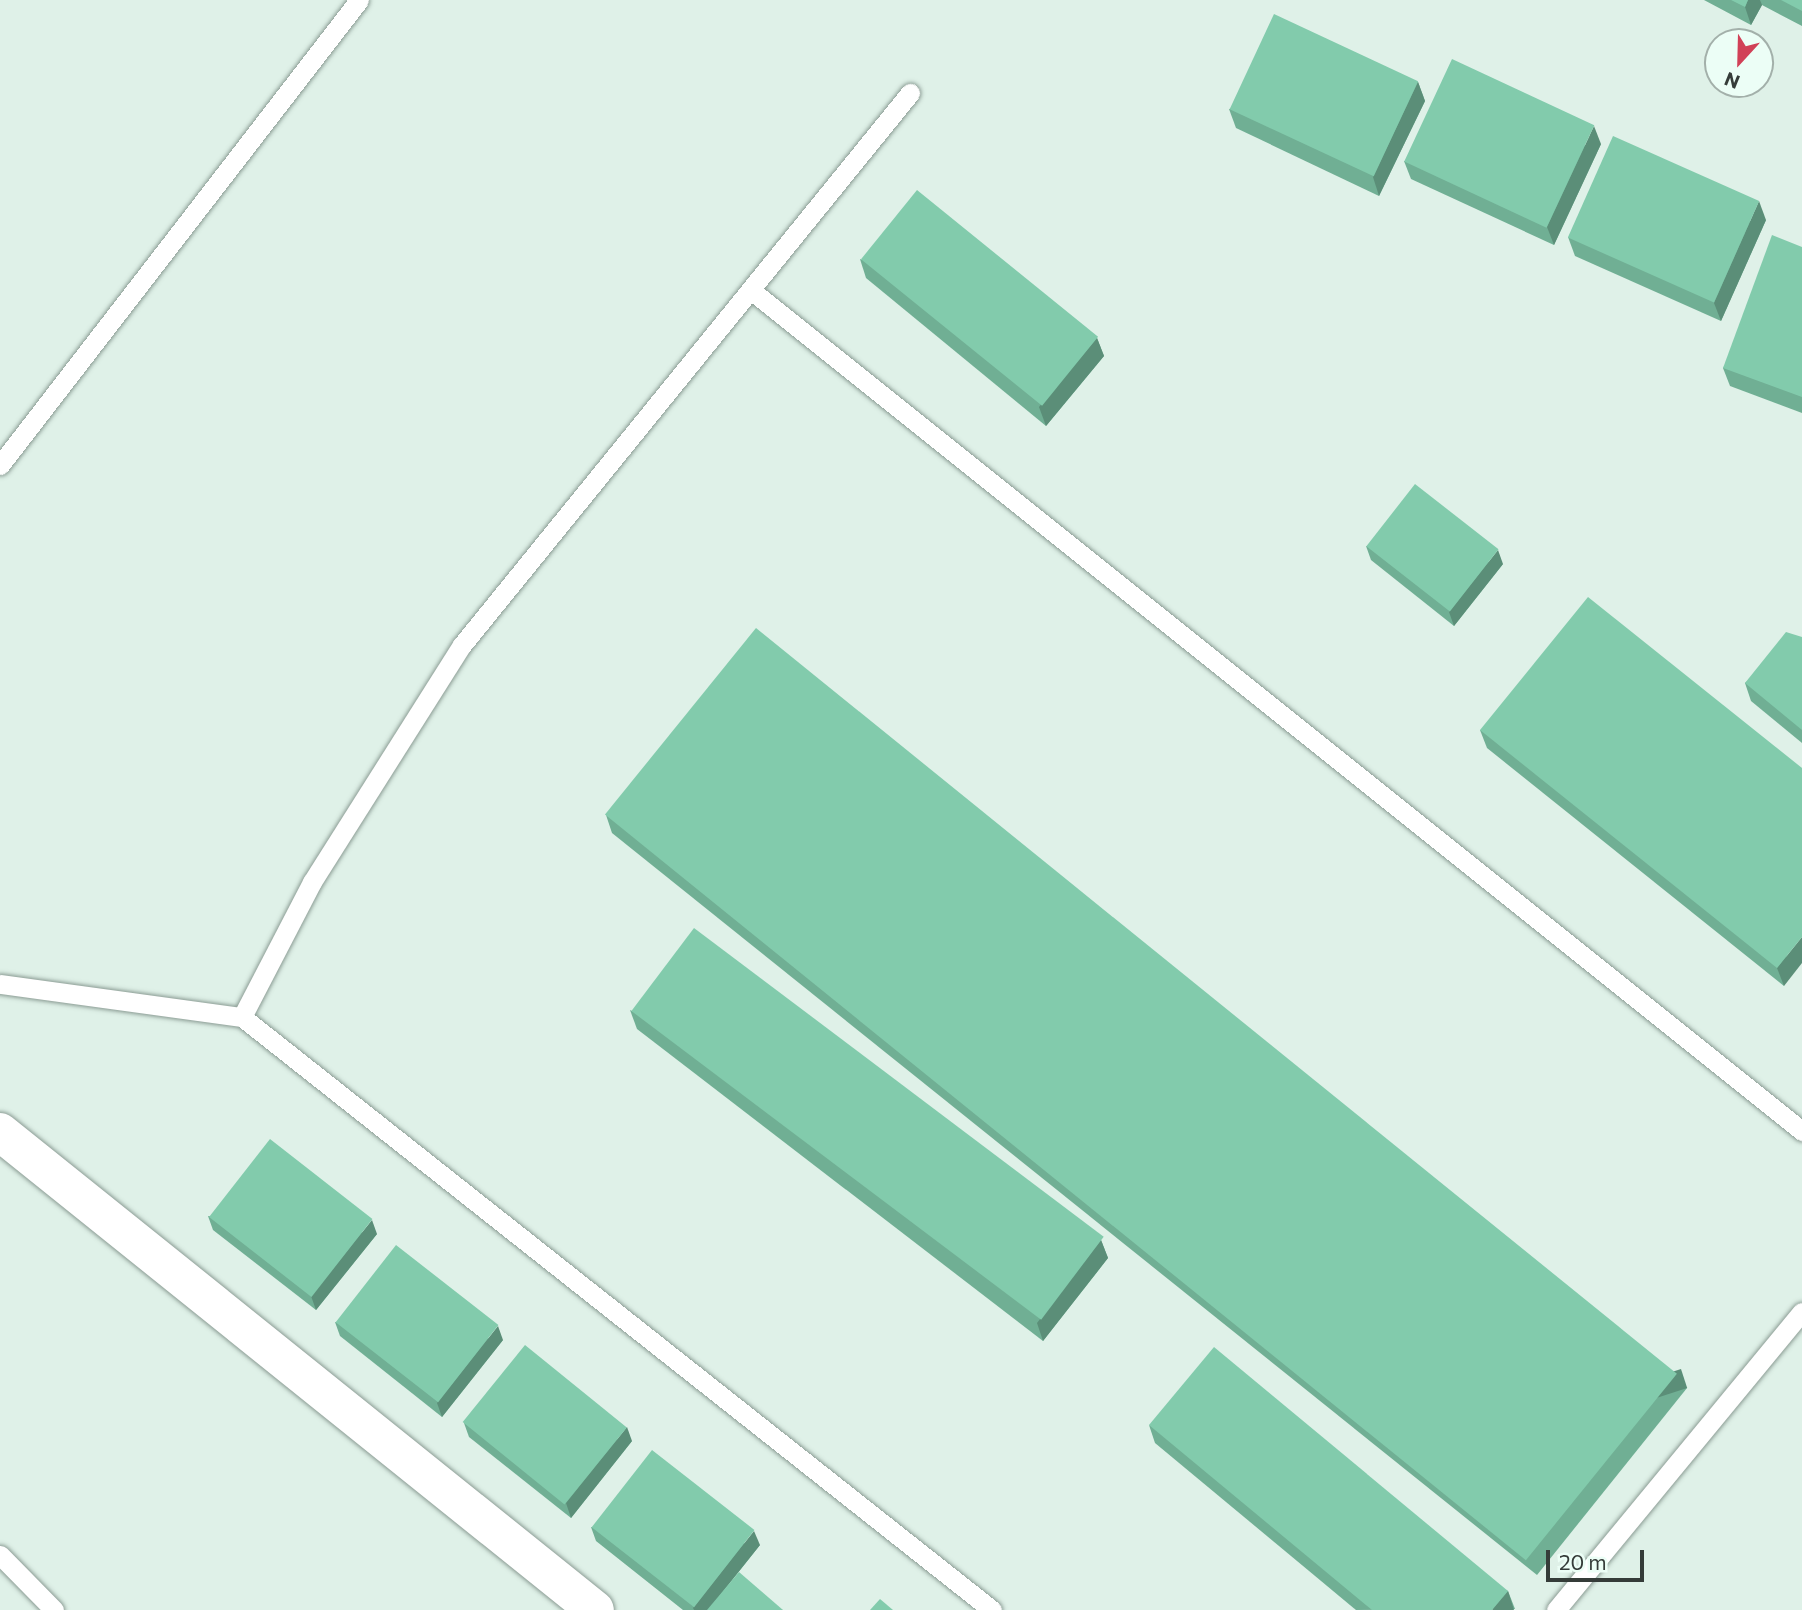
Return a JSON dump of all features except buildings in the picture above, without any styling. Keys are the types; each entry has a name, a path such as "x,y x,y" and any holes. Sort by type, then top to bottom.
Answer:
{"street":[{"path":"0,1132 596,1610"}],"lane":[{"path":"0,465 359,0"},
{"path":"242,1017 312,882 462,645 910,93"},
{"path":"752,291 1802,1132"},
{"path":"0,984 242,1017 992,1610"},
{"path":"1556,1610 1802,1312"},
{"path":"0,1555 54,1610"}]}
